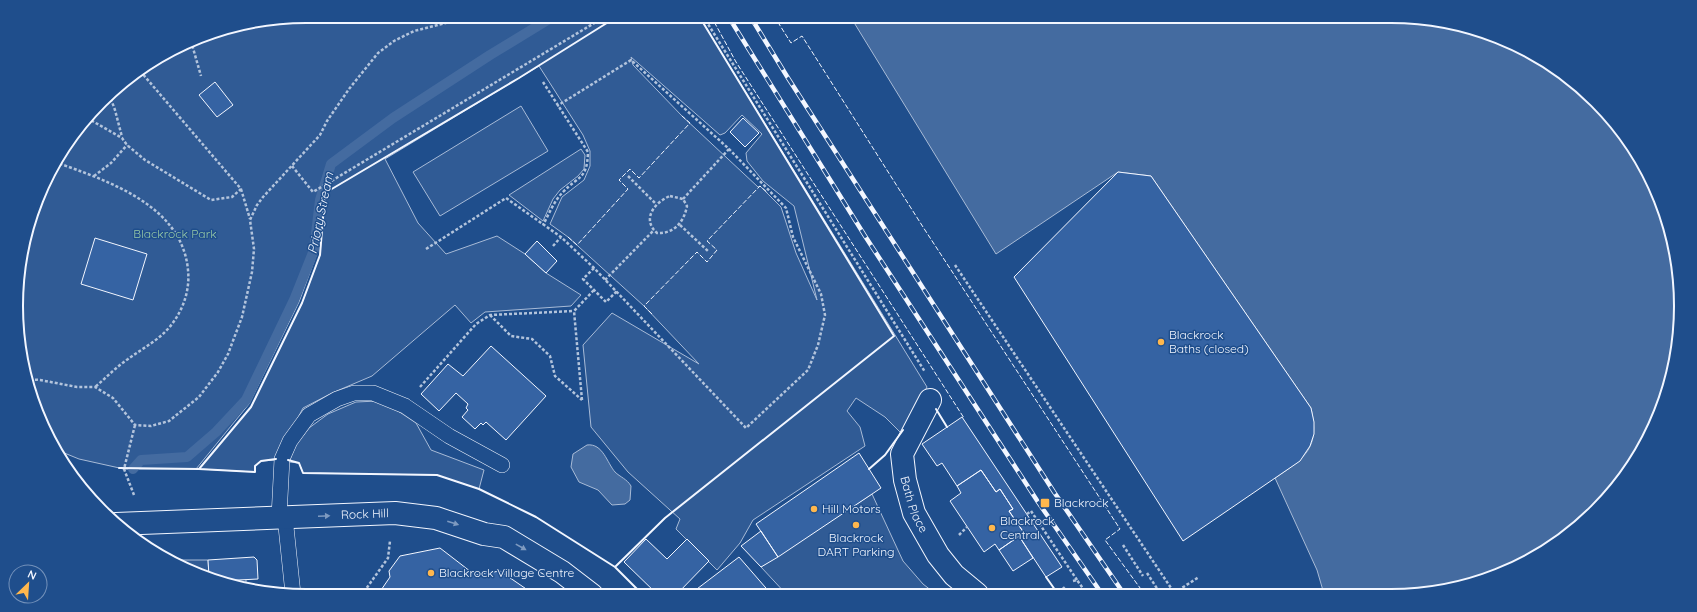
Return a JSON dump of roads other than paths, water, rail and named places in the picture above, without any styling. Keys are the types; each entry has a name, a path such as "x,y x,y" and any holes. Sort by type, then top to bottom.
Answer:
{"street":[{"name":"Bath Place","path":"930,400 902,454 905,480 914,513 938,554 954,576 971,589"},
{"name":"Rock Hill","path":"125,524 394,513 436,518 484,534 504,537 562,572 584,589"}],"lane":[{"path":"292,588 282,517 282,459 290,441 309,415 354,393 373,393 413,410 449,436 502,465"}],"waterway":[{"name":"Priory Stream","path":"133,469 141,460 187,457 216,432 246,400 294,300 314,250 320,200 331,164 393,118 543,23"}],"railway":[{"path":"732,23 865,236 1038,502 1099,589"},
{"path":"754,23 788,78 1054,492 1121,589"}],"place":[{"name":"Blackrock Baths (closed)","path":"1161,342"},
{"name":"Blackrock","path":"1045,503"},
{"name":"Hill Motors","path":"814,509"},
{"name":"Blackrock DART Parking","path":"856,525"},
{"name":"Blackrock Central","path":"992,528"},
{"name":"Blackrock Village Centre","path":"431,573"}],"park label":[{"name":"Blackrock Park","path":"175,234"}]}
